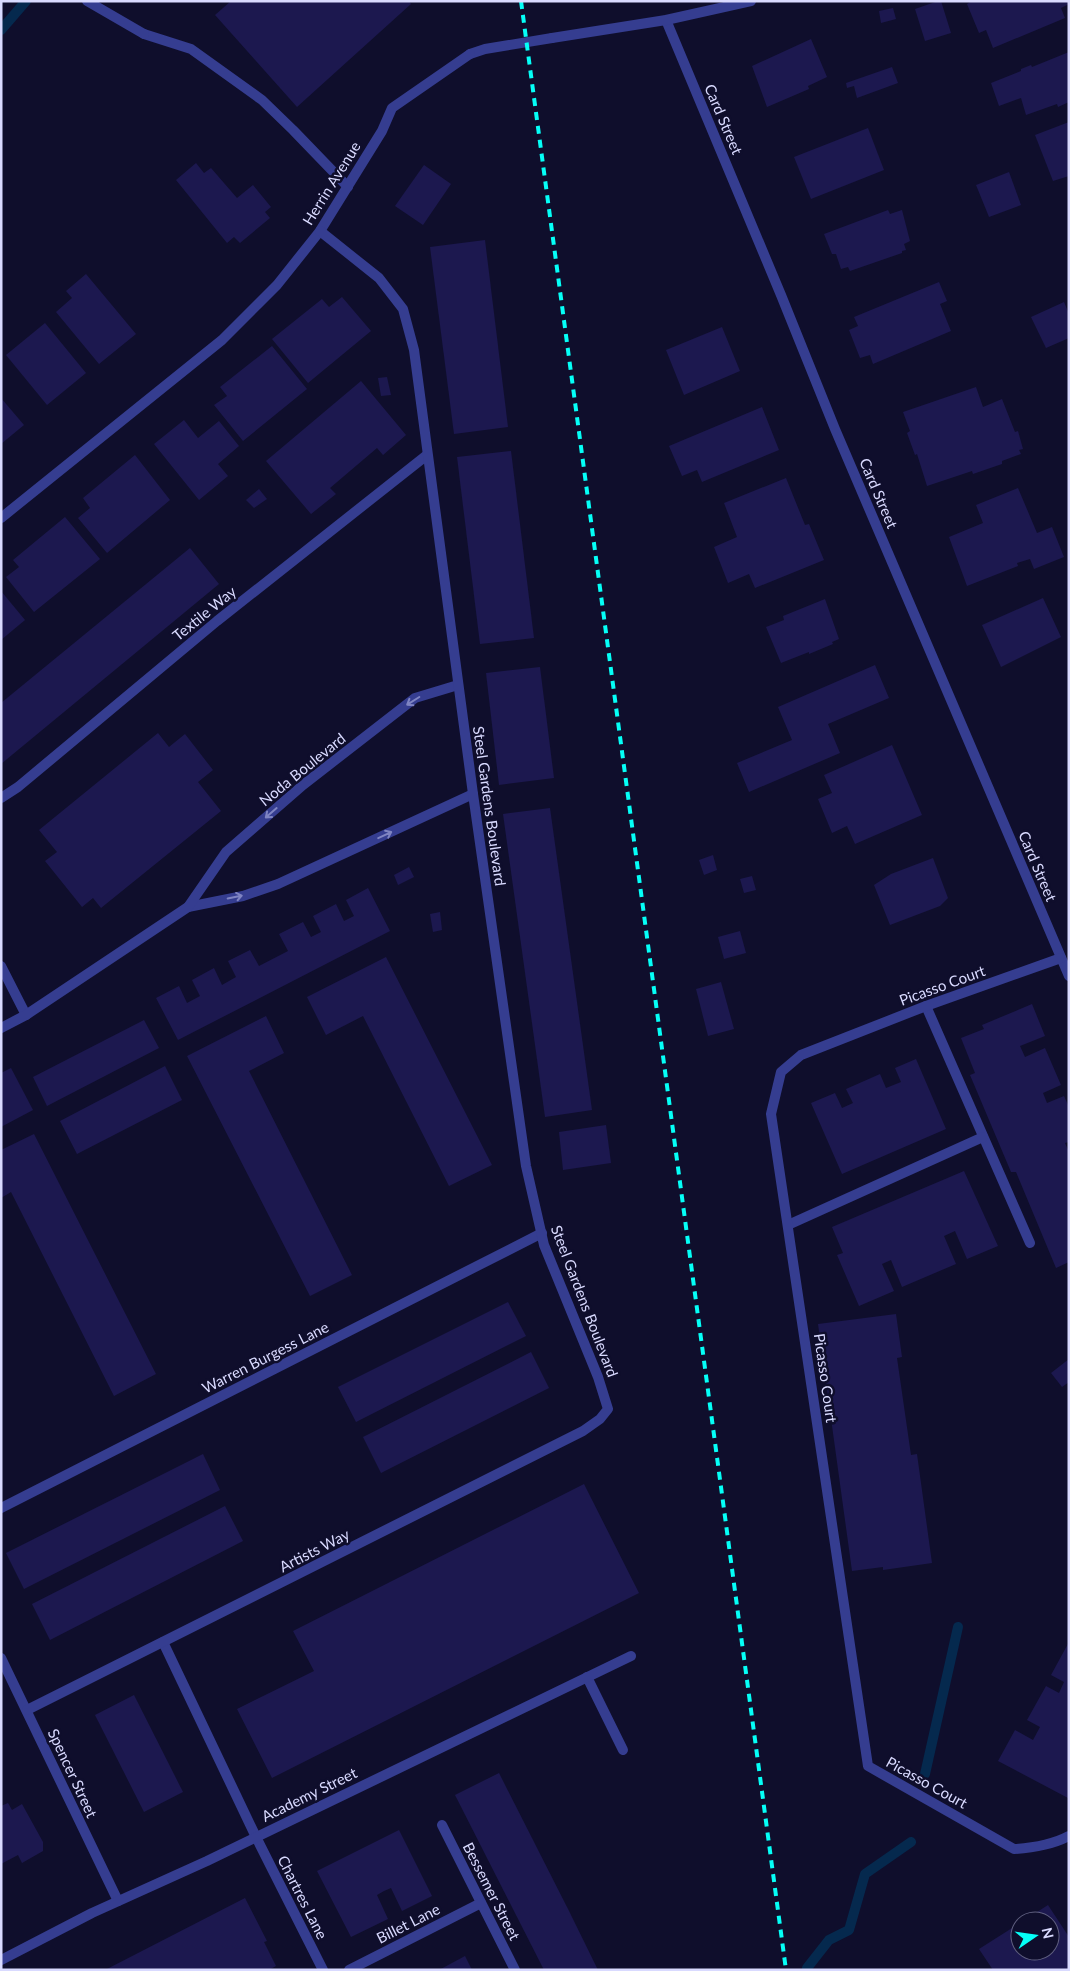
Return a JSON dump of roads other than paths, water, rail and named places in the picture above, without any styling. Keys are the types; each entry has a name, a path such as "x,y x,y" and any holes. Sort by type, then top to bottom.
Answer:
{"street":[{"path":"87,1 144,34 191,49 262,100 348,186"},
{"name":"Herrin Avenue","path":"1,518 222,340 277,285 320,231 382,131 392,108 470,54 484,49 666,20 750,1"},
{"name":"Card Street","path":"666,20 835,429 1069,976"},
{"name":"Steel Gardens Boulevard","path":"320,231 379,278 403,309 414,350 458,685 526,1166 544,1245 598,1377 608,1408"},
{"name":"Textile Way","path":"1,798 18,787 218,621 427,454"},
{"name":"Noda Boulevard","path":"1,1028 26,1015 188,907 226,852 303,785 415,698 458,685"},
{"name":"Noda Boulevard","path":"188,907 243,896 278,884 473,794"},
{"name":"Picasso Court","path":"1061,958 926,1006 802,1056 781,1072 771,1114 868,1766 1014,1849 1059,1842 1069,1836"},
{"path":"1,966 26,1015"},
{"path":"926,1006 1030,1243"},
{"path":"788,1225 983,1137"},
{"name":"Warren Burgess Lane","path":"1,1508 542,1233"},
{"name":"Artists Way","path":"27,1710 583,1431 600,1419 608,1408"},
{"name":"Chartres Lane","path":"162,1642 256,1837 323,1970"},
{"name":"Academy Street","path":"1,1960 118,1901 256,1837 631,1656"},
{"name":"Spencer Street","path":"1,1658 118,1901"},
{"path":"587,1677 623,1750"},
{"name":"Bessemer Street","path":"442,1825 515,1970"},
{"name":"Billet Lane","path":"349,1970 481,1903"}],"waterway":[{"path":"1,30 26,1"},
{"path":"925,1774 958,1627"},
{"path":"807,1968 829,1940 849,1930 865,1874 911,1842"}],"railway":[{"path":"521,1 786,1970"}]}
